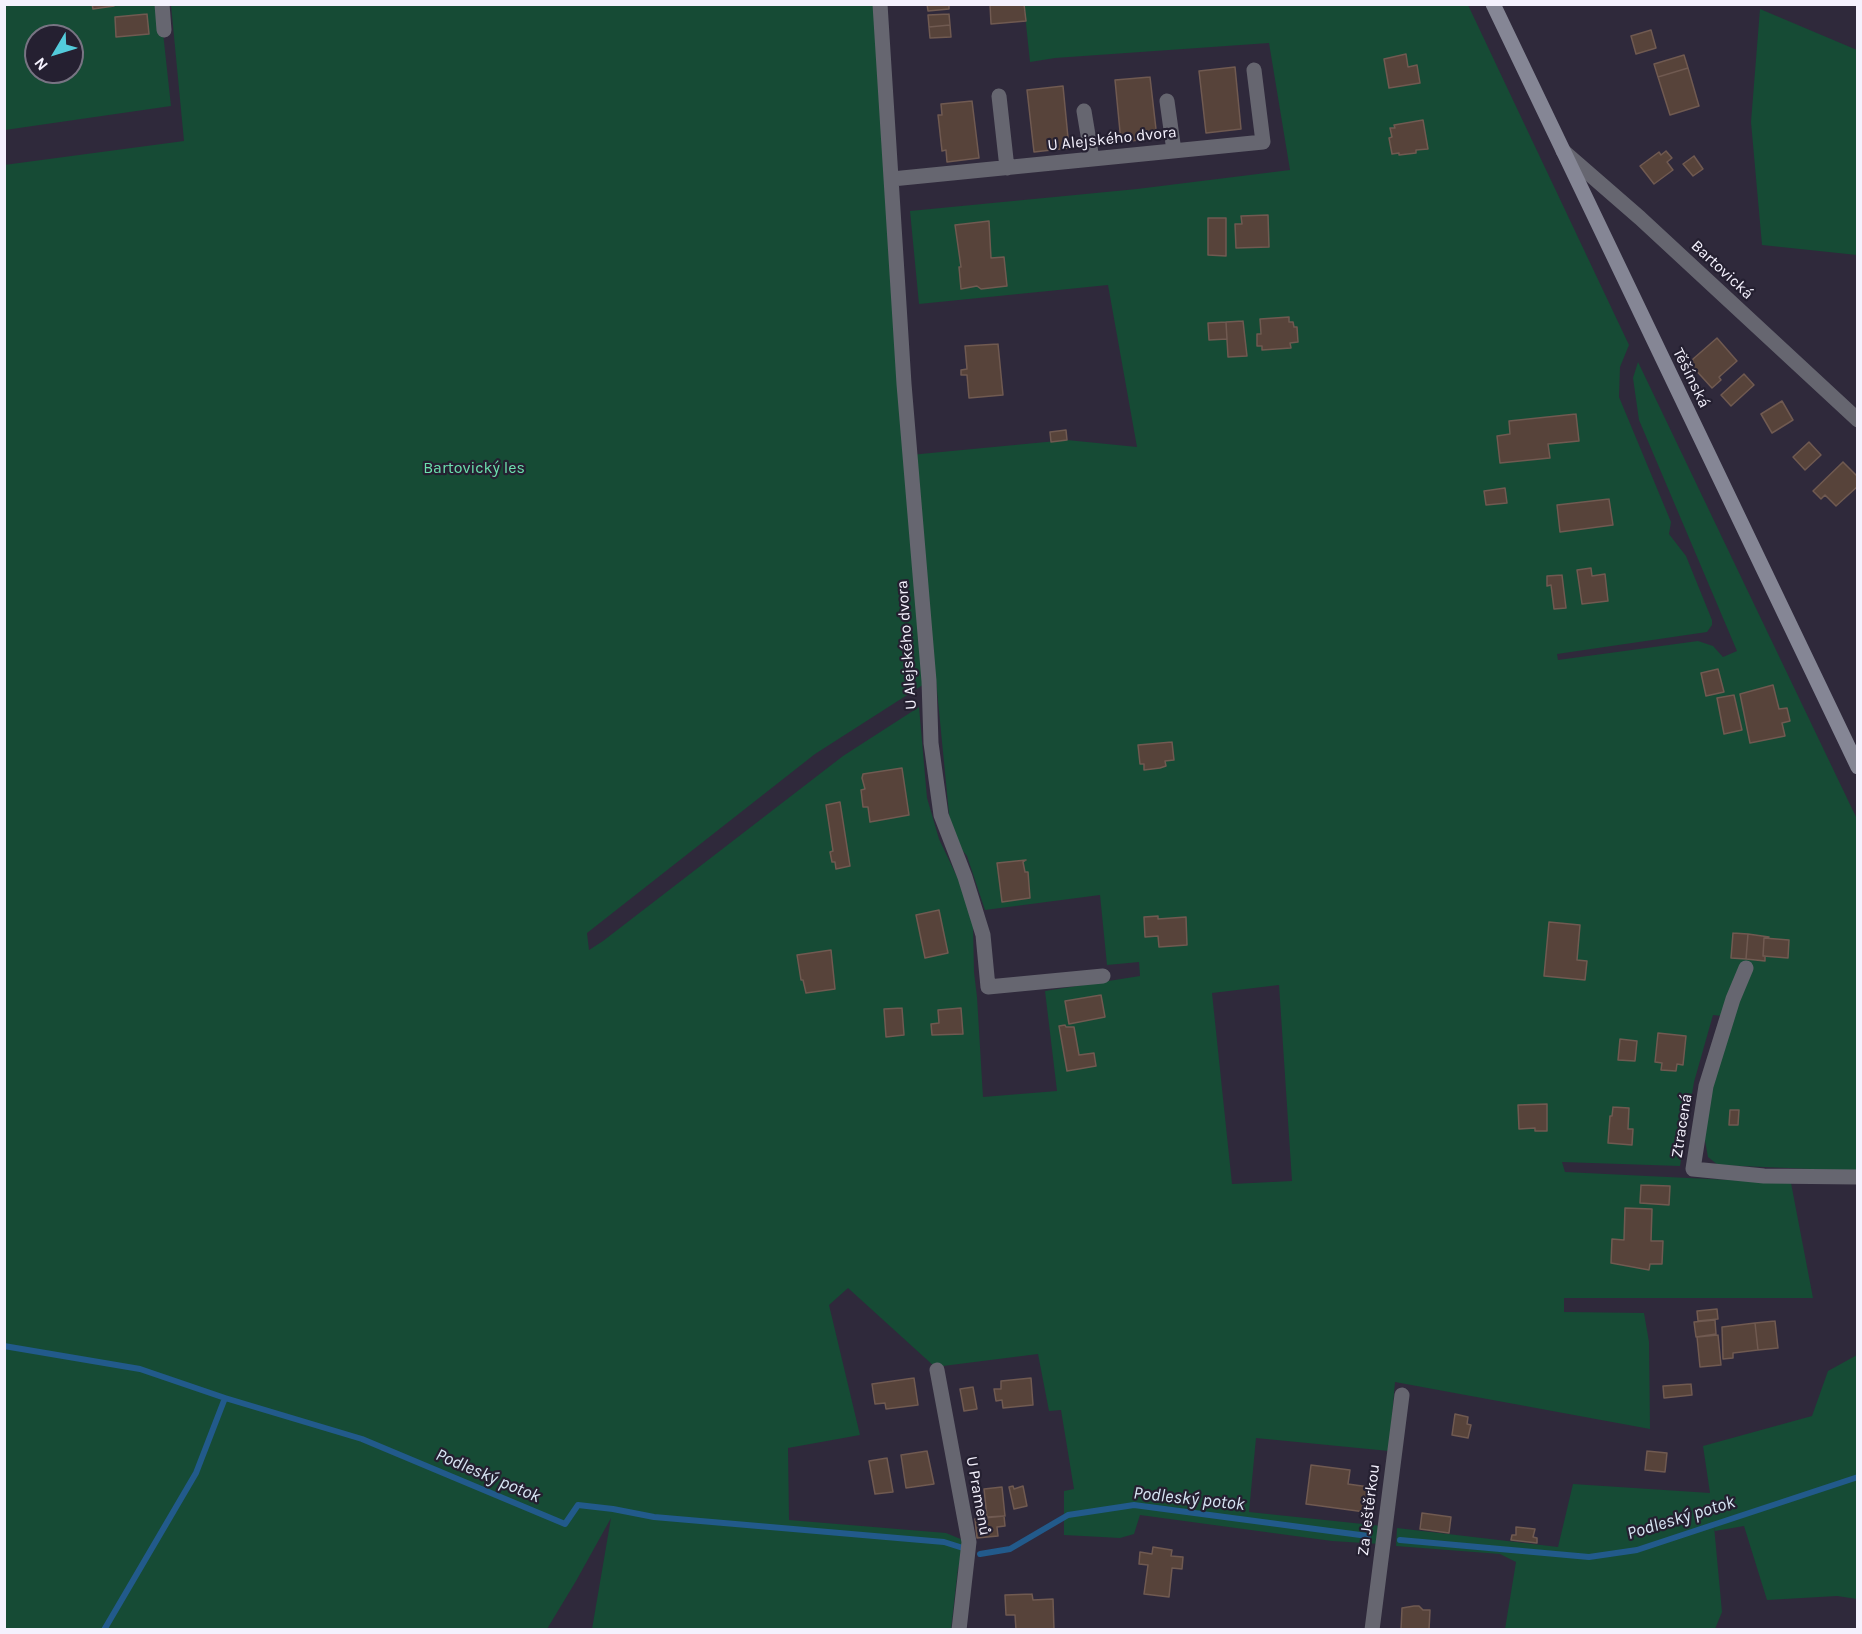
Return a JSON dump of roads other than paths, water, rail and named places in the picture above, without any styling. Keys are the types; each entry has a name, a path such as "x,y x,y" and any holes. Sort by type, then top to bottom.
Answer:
{"main road":[{"name":"Těšínská","path":"1493,4 1857,767"}],"street":[{"path":"162,4 164,30"},
{"name":"U Alejského dvora","path":"880,4 904,384 929,681 931,743 940,815 965,877 983,935 988,987 1102,976"},
{"name":"U Alejského dvora","path":"892,179 1263,142 1254,70"},
{"path":"999,96 1007,168"},
{"path":"1167,101 1174,151"},
{"path":"1084,111 1092,159"},
{"name":"Bartovická","path":"1561,149 1648,226 1857,420"},
{"name":"Ztracená","path":"1746,968 1732,999 1706,1086 1693,1169 1764,1176 1857,1177"},
{"name":"U Pramenů","path":"937,1370 969,1542 959,1629"},
{"name":"Za Ještěrkou","path":"1372,1629 1402,1395"}],"waterway":[{"name":"Podleský potok","path":"4,1346 140,1369 225,1398 362,1439 565,1524 578,1505 654,1517 944,1542 963,1548"},
{"path":"104,1630 196,1473 225,1398"},
{"name":"Podleský potok","path":"1400,1540 1589,1557 1637,1550 1858,1477"},
{"name":"Podleský potok","path":"980,1554 1010,1549 1068,1515 1134,1505 1368,1536"}],"park label":[{"name":"Bartovický les","path":"474,468"}]}
